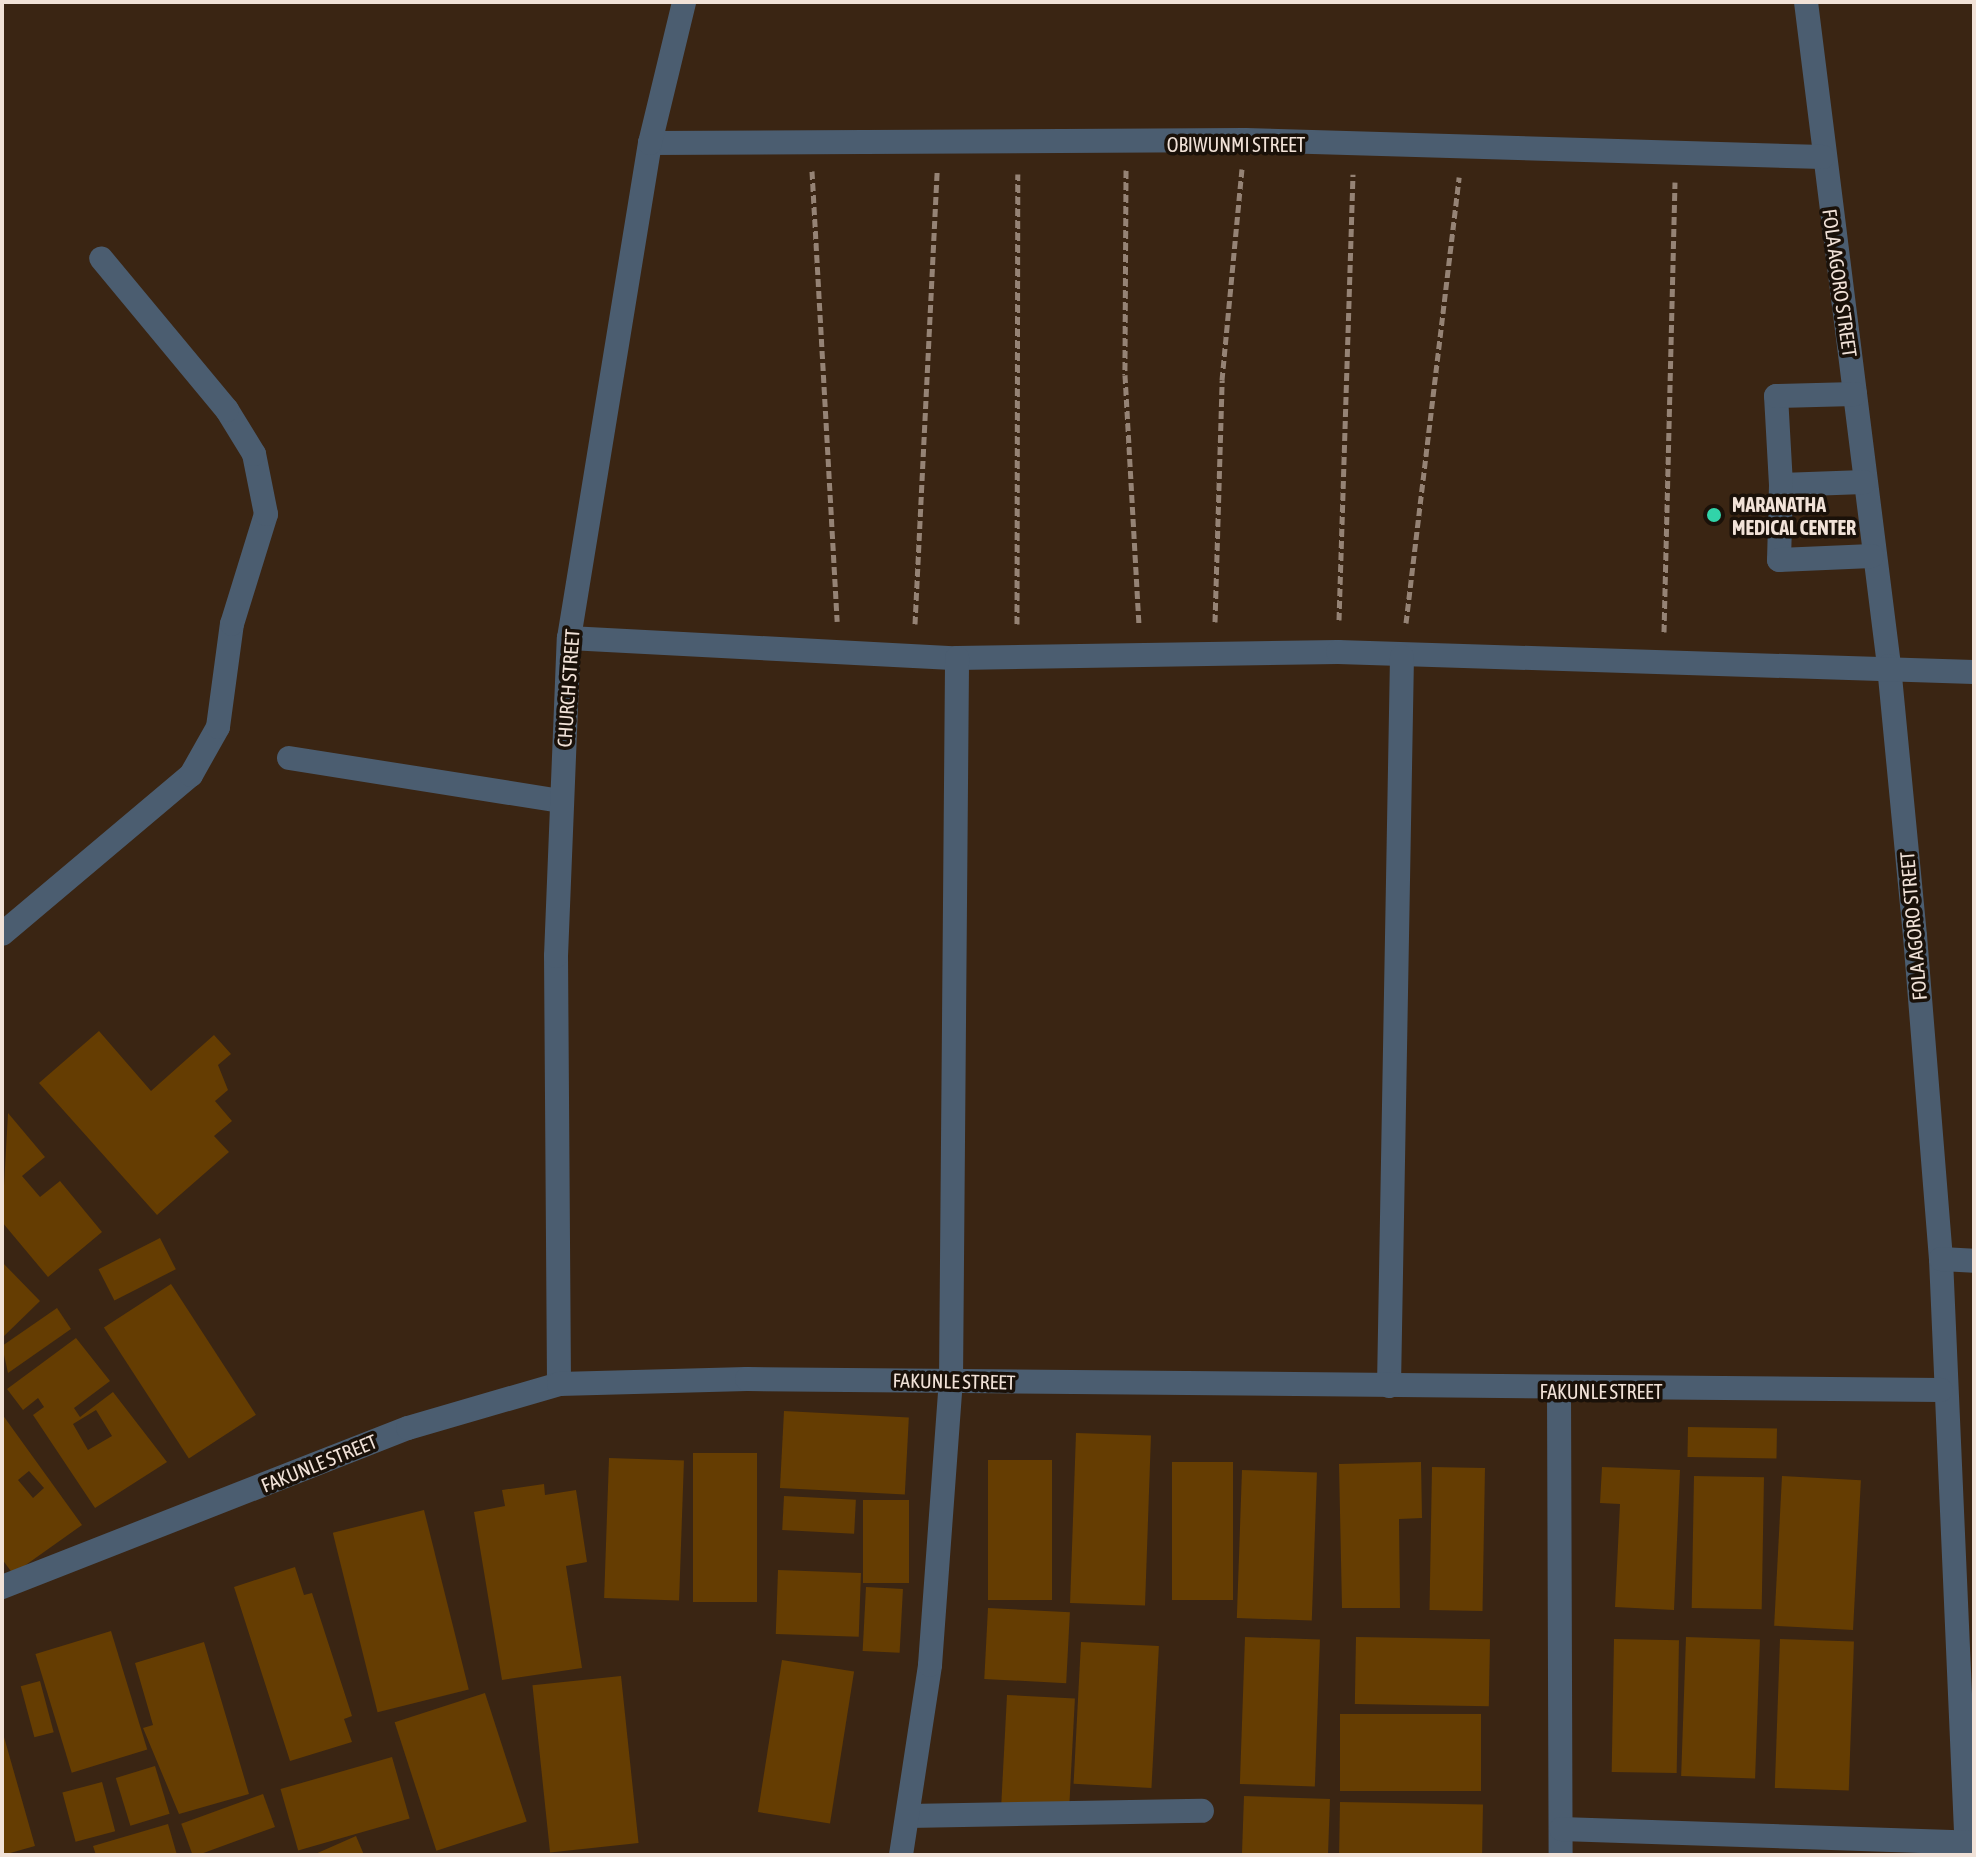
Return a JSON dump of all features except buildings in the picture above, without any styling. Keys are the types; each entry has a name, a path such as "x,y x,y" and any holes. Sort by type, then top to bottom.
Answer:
{"street":[{"name":"CHURCH STREET","path":"559,1384 561,801 569,638 650,143 684,2"},
{"name":"FOLA AGORO STREET","path":"1806,2 1872,556 1889,666 1941,1259 1941,1390 1969,1847"},
{"name":"OBIWUNMI STREET","path":"650,143 811,142 938,146 1018,141 1126,145 1245,140 1354,145 1676,149 1823,157"},
{"path":"2,934 191,775 218,727 232,624 266,514 254,454 227,410 101,258"},
{"path":"1855,394 1776,396 1781,485 1779,560 1872,556"},
{"path":"1781,485 1864,482"},
{"path":"569,638 839,646 957,658 1338,652 1402,657 1663,658 1974,672"},
{"path":"1389,1386 1402,657"},
{"path":"901,1855 930,1665 951,1381 957,658"},
{"path":"289,758 561,801"},
{"path":"1941,1259 1974,1261"},
{"name":"FAKUNLE STREET","path":"2,1587 408,1428 559,1384 951,1381 1389,1386 1559,1392 1941,1390"},
{"path":"1559,1392 1561,1855"},
{"path":"908,1816 1202,1811"},
{"path":"1561,1829 1969,1847"}],"path":[{"path":"1215,655 1222,380 1245,140"},
{"path":"1017,658 1018,141"},
{"path":"811,142 839,646"},
{"path":"1402,657 1463,144"},
{"path":"1126,145 1125,375 1141,657"},
{"path":"1338,652 1354,145"},
{"path":"913,654 938,146"},
{"path":"1663,658 1676,149"}],"place":[{"name":"MARANATHA MEDICAL CENTER","path":"1714,515"}]}
